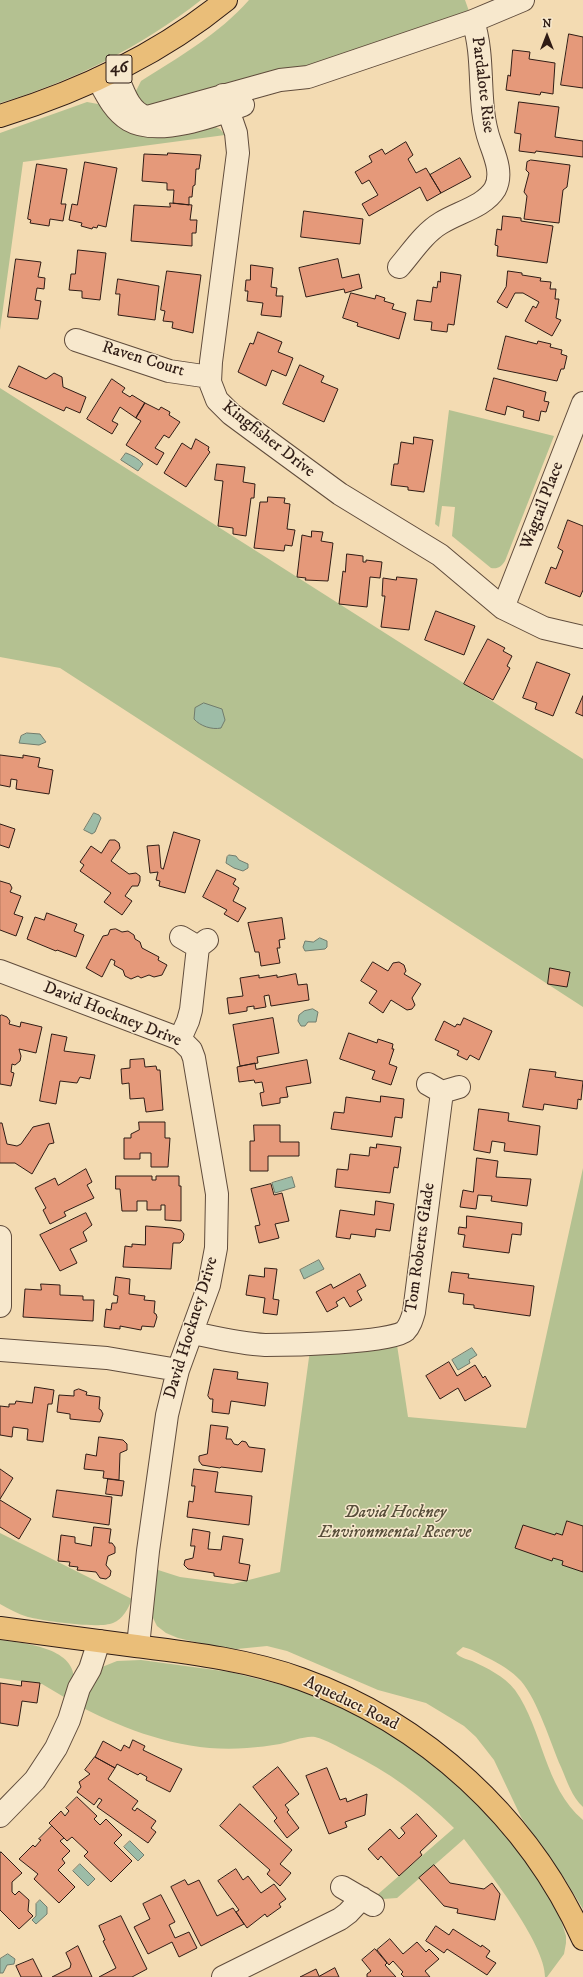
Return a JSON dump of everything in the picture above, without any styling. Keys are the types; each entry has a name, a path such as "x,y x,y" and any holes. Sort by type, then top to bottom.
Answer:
{"main road":[{"name":"46","path":"0,116 59,96 106,75 182,32 226,0"},
{"name":"Aqueduct Road","path":"0,1628 220,1658 301,1678 359,1704 420,1740 457,1770 503,1814 523,1838 554,1884 583,1939"}],"street":[{"path":"106,75 115,108 129,120 145,126 182,123 226,103 287,88 308,77 473,21 523,0"},
{"name":"Pardalote Rise","path":"399,267 424,237 440,223 484,201 495,189 498,174 497,163 482,111 480,55 473,21"},
{"name":"Kingfisher Drive","path":"226,103 236,133 238,153 210,377 214,395 231,414 340,494 440,555 503,608 544,628 583,637"},
{"name":"Raven Court","path":"76,340 169,371 210,377"},
{"name":"Wagtail Place","path":"503,608 583,403"},
{"path":"180,1039 191,1010 195,941"},
{"name":"David Hockney Drive","path":"0,971 180,1039 191,1050 194,1058 217,1194 217,1232 213,1268 209,1285 178,1370 167,1415 148,1551 138,1646"},
{"name":"Tom Roberts Glade","path":"192,1333 242,1342 291,1345 380,1340 395,1337 405,1332 410,1324 414,1312 443,1088"},
{"path":"0,1237 0,1306"},
{"path":"0,1350 108,1358 178,1370"},
{"path":"0,1816 21,1796 45,1766 63,1734 79,1688 90,1669 90,1640"},
{"path":"223,1977 340,1918 368,1902 342,1887"}],"green space":[{"path":"0,0 201,0 155,33 105,61 54,84 0,103"},
{"path":"249,0 465,0 470,14 330,60 153,111 136,101 136,91 141,81 184,54 212,34 225,24"},
{"path":"87,102 211,125 220,129 225,135 23,162 0,330 0,133"},
{"path":"0,388 583,759 583,1007 60,668 0,657"},
{"path":"449,410 554,436 505,561 497,568 491,568 452,536 455,507 442,506 439,527 435,524"},
{"name":"David Hockney Environmental Reserve","path":"583,1168 583,1807 570,1788 533,1699 521,1681 506,1668 473,1650 463,1647 456,1653 461,1657 495,1673 511,1685 515,1690 532,1722 552,1775 560,1791 570,1807 583,1820 583,1909 566,1881 521,1817 494,1760 476,1737 464,1726 426,1703 378,1690 287,1651 267,1646 237,1649 221,1648 178,1638 166,1633 157,1626 152,1616 155,1569 180,1577 233,1584 280,1572 310,1350 397,1345 408,1417 526,1428"},
{"path":"0,1533 132,1599 127,1610 120,1619 113,1623 106,1625 84,1625 28,1617 0,1604"},
{"path":"0,1640 34,1645 57,1653 66,1660 72,1668 74,1679 69,1700 42,1684 0,1678"},
{"path":"141,1660 230,1672 310,1692 391,1731 473,1796 531,1866 560,1917 566,1936 564,1954 547,1977 545,1977 543,1963 536,1945 525,1926 499,1886 464,1839 397,1898 383,1899 377,1895 454,1828 430,1805 404,1785 363,1759 315,1737 303,1738 280,1744 247,1748 225,1749 182,1744 141,1733 81,1707 102,1667 117,1661"}],"shaded area":[{"path":"126,453 140,460 143,464 138,471 121,460"},
{"path":"204,703 222,709 225,720 221,728 206,727 199,724 194,719 195,708"},
{"path":"27,733 40,734 46,742 39,745 19,743 21,736"},
{"path":"94,813 99,815 101,818 95,832 92,834 84,830"},
{"path":"229,855 236,856 239,860 248,864 248,868 243,871 226,863"},
{"path":"320,938 327,941 327,947 325,949 305,951 303,947 305,941 313,942"},
{"path":"313,1009 318,1012 316,1022 308,1022 305,1026 301,1026 298,1021 299,1015 304,1011"},
{"path":"292,1177 295,1187 275,1193 272,1183"},
{"path":"319,1260 324,1269 304,1279 300,1270"},
{"path":"472,1348 477,1355 469,1360 470,1363 458,1370 452,1360"},
{"path":"130,1841 144,1855 138,1861 124,1847"},
{"path":"80,1864 95,1879 88,1886 73,1871"},
{"path":"40,1900 47,1907 47,1914 36,1924 32,1920 36,1916 36,1904"},
{"path":"8,1954 15,1959 14,1964 7,1965 3,1973 0,1973 0,1959"}],"building":[{"path":"569,34 583,37 583,88 561,85"},
{"path":"513,50 530,52 529,59 555,63 553,94 541,92 540,95 506,90 508,75 510,76"},
{"path":"519,102 559,107 555,137 583,141 583,157 536,151 535,153 519,151 521,134 515,133"},
{"path":"406,142 413,155 408,159 416,173 426,168 441,193 427,201 420,187 369,216 362,204 378,195 369,180 362,184 355,172 372,162 369,156 382,149 385,154"},
{"path":"168,153 201,155 199,169 196,169 195,185 193,186 192,197 189,197 189,205 173,203 174,190 167,190 167,183 142,181 144,154 167,155"},
{"path":"460,158 471,177 441,193 430,175"},
{"path":"531,160 570,165 567,187 563,190 559,223 524,219 527,196 524,192 529,173 526,170 527,162"},
{"path":"85,162 117,168 106,227 98,225 97,228 93,227 92,229 81,226 82,223 69,220 72,204 77,205"},
{"path":"37,164 67,169 61,204 66,204 63,221 50,219 49,226 30,223 31,220 28,219"},
{"path":"170,203 192,205 190,220 197,220 196,233 192,233 192,246 131,241 134,205 170,207"},
{"path":"304,211 363,219 360,244 301,237"},
{"path":"503,216 521,218 521,221 553,226 547,263 497,256 498,246 495,245 497,229 501,230"},
{"path":"78,250 106,253 100,300 82,298 82,291 69,290 71,274 75,274"},
{"path":"16,259 41,262 38,277 45,278 44,289 37,288 35,300 41,301 38,319 8,317"},
{"path":"338,259 342,278 359,274 362,288 345,293 344,289 306,297 299,268"},
{"path":"251,265 273,268 271,287 277,288 276,296 283,296 281,317 261,315 263,303 247,301 248,291 245,291 246,280 250,280"},
{"path":"167,271 201,275 193,333 172,328 173,322 163,321 165,311 161,310"},
{"path":"508,271 541,278 540,281 551,282 550,289 556,289 555,299 559,299 556,318 561,320 552,336 525,321 533,306 536,308 539,302 523,293 515,293 507,308 497,302 506,287"},
{"path":"441,272 461,275 454,325 448,324 447,332 431,330 432,322 414,320 417,300 431,302 433,287 437,288 438,281 440,282"},
{"path":"118,279 159,286 155,320 118,315 120,294 116,294"},
{"path":"351,293 375,299 376,295 385,298 384,301 394,304 392,309 406,313 399,339 357,326 358,323 343,318"},
{"path":"258,332 282,342 278,352 293,358 286,376 272,370 266,386 238,372 250,343 253,344"},
{"path":"506,336 537,344 538,341 551,344 550,347 562,350 561,354 567,356 564,369 561,369 557,381 498,369"},
{"path":"300,365 324,376 321,382 338,389 324,422 283,404"},
{"path":"19,366 46,379 54,373 62,377 63,387 86,397 80,413 66,407 64,411 9,387"},
{"path":"494,378 546,392 544,401 549,402 546,412 541,411 539,421 523,417 524,411 507,406 505,415 486,410"},
{"path":"112,379 125,388 122,392 130,397 132,395 145,403 136,418 120,407 112,421 118,424 112,434 87,419"},
{"path":"145,403 159,410 161,407 170,412 169,415 180,422 169,438 164,435 155,448 164,453 157,465 126,445 141,421 136,418"},
{"path":"414,437 433,440 424,492 408,490 408,487 391,485 394,464 398,464 401,442 413,444"},
{"path":"196,439 209,447 208,450 210,452 186,487 164,473 182,443 191,449"},
{"path":"217,464 245,467 243,482 255,484 254,498 251,498 246,536 233,534 233,528 218,526 223,481 215,480"},
{"path":"268,497 285,498 284,503 290,504 287,529 295,530 292,546 285,545 284,551 254,548 260,502 267,502"},
{"path":"568,520 583,526 583,590 580,597 545,583 551,567 556,569 563,551 558,548"},
{"path":"312,531 323,532 321,541 333,543 328,581 305,580 306,578 297,577 302,535 311,537"},
{"path":"347,554 363,556 363,562 366,562 366,560 382,562 380,578 370,577 367,607 339,604 343,571 345,572"},
{"path":"397,577 417,579 409,630 381,627 385,596 382,596 383,578 396,580"},
{"path":"436,611 475,626 464,655 425,640"},
{"path":"488,639 505,648 503,651 512,656 507,666 510,668 493,700 464,684"},
{"path":"537,662 570,674 553,716 535,709 537,703 523,698"},
{"path":"583,696 583,716 576,713"},
{"path":"0,755 23,758 23,755 40,758 38,767 53,770 49,794 16,789 17,780 11,779 10,787 0,785"},
{"path":"0,824 15,829 9,848 0,845"},
{"path":"174,832 200,840 185,893 159,886 160,881 156,880 158,872 150,873 147,846 159,845 161,868 163,869"},
{"path":"110,840 115,840 119,843 120,848 111,861 129,874 136,873 140,876 138,886 132,886 125,896 132,901 122,915 104,902 111,893 80,871 84,865 80,862 91,846 101,853"},
{"path":"217,870 236,879 233,884 239,888 233,901 246,908 238,922 224,914 227,910 203,897"},
{"path":"0,881 10,884 12,888 10,892 21,896 14,914 23,917 16,936 0,930"},
{"path":"47,913 77,924 74,931 84,935 76,957 57,950 56,951 27,939 35,917 44,920"},
{"path":"282,918 285,939 279,940 280,948 277,948 280,963 261,966 259,952 255,952 248,923"},
{"path":"116,929 122,932 128,931 134,935 135,939 140,942 142,948 159,957 158,960 167,965 162,975 154,977 149,975 141,978 138,976 131,979 125,976 123,970 114,965 115,961 111,959 102,977 86,968 103,936 108,935 110,930"},
{"path":"373,962 388,971 393,963 399,962 404,965 406,971 404,974 421,984 412,998 415,1005 412,1009 407,1010 391,1000 383,1013 369,1003 377,991 361,981"},
{"path":"550,968 570,972 567,987 548,984"},
{"path":"296,974 298,985 307,984 309,1000 271,1006 269,995 264,996 266,1007 254,1009 254,1006 247,1007 247,1011 229,1014 227,998 243,996 240,978 259,975 259,978 277,975 277,977"},
{"path":"2,1015 7,1017 10,1021 9,1024 20,1027 21,1022 42,1027 36,1053 19,1049 21,1056 20,1061 15,1065 12,1064 11,1072 14,1073 11,1086 0,1084 0,1016"},
{"path":"273,1018 279,1053 257,1057 258,1063 240,1066 233,1025"},
{"path":"464,1018 492,1031 479,1060 470,1055 467,1060 457,1055 459,1051 435,1040 444,1021 455,1027 457,1024 460,1025"},
{"path":"349,1033 377,1043 378,1039 393,1044 392,1049 394,1049 389,1064 397,1067 391,1085 372,1079 375,1071 340,1059"},
{"path":"52,1034 67,1037 64,1051 95,1055 90,1079 80,1077 77,1083 60,1081 56,1104 40,1101"},
{"path":"144,1059 145,1067 156,1066 157,1070 160,1070 163,1110 146,1112 144,1098 130,1099 129,1083 122,1084 121,1069 130,1068 130,1060"},
{"path":"307,1060 311,1083 286,1087 288,1097 280,1098 280,1103 262,1106 260,1093 264,1092 262,1082 255,1083 254,1080 239,1082 237,1067 255,1063 256,1069"},
{"path":"530,1069 556,1072 555,1077 583,1081 581,1100 578,1099 577,1109 544,1104 543,1110 523,1107"},
{"path":"381,1096 404,1099 402,1118 395,1117 392,1137 331,1129 334,1112 344,1113 346,1097 380,1102"},
{"path":"479,1109 509,1113 508,1121 540,1126 537,1155 504,1151 505,1143 492,1141 490,1153 474,1150"},
{"path":"139,1122 165,1122 165,1138 170,1138 168,1167 151,1167 151,1153 140,1153 140,1159 124,1159 124,1138 131,1138 131,1134 139,1130"},
{"path":"0,1123 2,1123 7,1144 17,1146 21,1144 33,1127 49,1123 54,1143 49,1144 32,1174 15,1163 0,1163"},
{"path":"254,1125 280,1125 280,1142 299,1142 299,1156 268,1156 268,1171 250,1171 250,1141 254,1141"},
{"path":"377,1144 401,1147 398,1168 394,1167 390,1193 335,1187 337,1169 348,1170 350,1154 369,1156 370,1147 376,1148"},
{"path":"477,1158 498,1161 496,1177 531,1179 527,1206 491,1201 492,1196 478,1195 476,1209 460,1207 463,1190 473,1192"},
{"path":"86,1169 92,1182 87,1185 94,1198 64,1212 66,1216 50,1224 43,1210 46,1208 35,1188 55,1178 58,1185"},
{"path":"116,1176 152,1176 152,1180 156,1180 156,1176 179,1176 179,1186 181,1186 181,1221 165,1220 165,1205 161,1205 161,1210 147,1210 147,1201 137,1201 137,1211 122,1211 120,1189 116,1189"},
{"path":"271,1184 274,1195 282,1193 289,1221 275,1224 279,1238 259,1243 255,1226 260,1225 251,1189"},
{"path":"376,1201 394,1204 390,1231 376,1229 375,1237 351,1234 350,1239 336,1237 340,1210 374,1215"},
{"path":"86,1213 92,1225 83,1232 87,1241 70,1249 77,1263 60,1271 40,1235"},
{"path":"467,1216 522,1223 521,1235 512,1234 509,1253 463,1247 465,1235 458,1234 459,1227 466,1228"},
{"path":"146,1226 172,1228 181,1230 184,1234 183,1240 180,1243 173,1243 171,1269 123,1267 125,1246 132,1247 132,1244 145,1245"},
{"path":"265,1268 277,1269 273,1299 279,1300 277,1315 263,1313 265,1298 246,1295 249,1275 264,1277"},
{"path":"452,1272 469,1274 468,1278 534,1286 530,1316 474,1308 474,1305 463,1304 464,1294 449,1292"},
{"path":"360,1274 366,1286 357,1291 362,1300 350,1307 344,1297 336,1302 338,1306 327,1312 316,1292 331,1284 333,1288"},
{"path":"116,1277 130,1279 129,1294 145,1296 144,1300 155,1301 154,1313 157,1317 154,1327 142,1326 141,1330 120,1326 120,1329 104,1327 106,1309 111,1310 112,1303 117,1303 118,1296 114,1295"},
{"path":"41,1284 60,1285 60,1295 83,1296 83,1300 94,1300 93,1321 23,1317 25,1289 41,1290"},
{"path":"449,1362 457,1376 475,1365 483,1378 485,1376 491,1386 465,1401 458,1388 440,1399 426,1376"},
{"path":"214,1369 238,1372 237,1379 268,1383 265,1406 231,1401 229,1414 212,1412 213,1399 210,1399 208,1396"},
{"path":"35,1387 54,1390 52,1404 48,1404 43,1442 27,1440 28,1429 13,1427 12,1437 0,1435 0,1406 9,1407 9,1404 15,1404 16,1401 32,1403"},
{"path":"79,1389 87,1392 86,1395 100,1397 99,1409 103,1414 100,1422 70,1419 70,1414 57,1412 59,1395 74,1396 74,1391"},
{"path":"211,1425 228,1427 226,1439 231,1439 234,1444 238,1445 242,1441 246,1442 249,1447 265,1449 262,1472 202,1465 199,1461 199,1456 207,1454"},
{"path":"99,1437 123,1440 127,1444 127,1450 120,1453 119,1480 103,1478 104,1471 84,1469 86,1454 96,1456"},
{"path":"0,1469 13,1478 0,1499"},
{"path":"194,1469 218,1472 215,1492 252,1496 249,1525 187,1517 189,1501 193,1502 195,1486 192,1486"},
{"path":"108,1479 124,1481 122,1496 106,1494"},
{"path":"57,1490 112,1497 109,1525 53,1517"},
{"path":"0,1500 31,1519 19,1539 0,1527"},
{"path":"567,1521 583,1526 583,1572 562,1565 563,1561 553,1558 552,1561 515,1548 523,1525 555,1535 556,1533 562,1535"},
{"path":"94,1527 111,1529 109,1543 112,1543 115,1547 115,1553 108,1556 106,1565 111,1571 110,1576 106,1579 100,1578 96,1572 77,1570 78,1567 69,1566 70,1562 58,1561 61,1535 75,1537 75,1543 91,1546"},
{"path":"193,1529 210,1532 208,1549 221,1550 223,1536 243,1539 239,1563 250,1565 247,1581 214,1576 214,1573 188,1569 184,1565 185,1560 193,1558 195,1546 191,1546"},
{"path":"22,1681 40,1683 37,1703 22,1701 18,1726 0,1723 0,1683 21,1686"},
{"path":"133,1740 145,1746 143,1750 182,1769 170,1792 146,1780 147,1777 140,1773 138,1775 117,1764 115,1768 95,1757 103,1741 121,1751 124,1745 129,1748"},
{"path":"95,1757 115,1768 108,1779 138,1801 132,1809 135,1811 137,1808 156,1821 151,1828 156,1832 148,1843 97,1807 102,1800 99,1798 94,1805 77,1792 81,1787 79,1782 90,1774 85,1770"},
{"path":"278,1767 299,1794 285,1805 289,1810 287,1812 299,1828 287,1838 274,1821 277,1818 253,1787"},
{"path":"327,1768 340,1800 346,1798 347,1802 367,1794 365,1815 345,1822 347,1827 329,1834 306,1776"},
{"path":"77,1797 97,1816 94,1819 100,1825 106,1819 122,1835 114,1843 132,1861 111,1882 84,1856 88,1852 72,1837 67,1841 49,1823 61,1811 65,1816 69,1811 66,1808"},
{"path":"240,1804 292,1850 280,1864 291,1873 280,1886 267,1874 270,1870 220,1826"},
{"path":"417,1814 437,1836 420,1852 422,1855 399,1876 381,1856 378,1860 368,1849 390,1829 399,1839 405,1833 401,1828"},
{"path":"52,1826 64,1838 60,1841 70,1851 62,1859 65,1863 58,1870 75,1887 59,1903 34,1879 38,1874 19,1859 33,1845 35,1847 41,1840 39,1839"},
{"path":"1,1852 22,1873 12,1882 12,1892 15,1895 19,1891 29,1900 28,1911 33,1916 19,1929 0,1910"},
{"path":"434,1865 450,1883 484,1889 492,1883 500,1894 495,1920 457,1913 458,1909 444,1906 419,1878"},
{"path":"236,1869 243,1880 248,1876 261,1893 274,1884 286,1899 279,1904 281,1907 267,1917 265,1914 247,1928 236,1912 239,1910 218,1881"},
{"path":"185,1880 188,1885 199,1880 217,1916 233,1908 244,1924 201,1946 171,1887"},
{"path":"161,1895 175,1922 169,1925 175,1938 189,1932 197,1948 179,1957 172,1942 148,1954 134,1927 150,1919 143,1904"},
{"path":"121,1916 147,1969 132,1977 99,1977 116,1968 103,1941 105,1940 99,1926"},
{"path":"436,1926 449,1935 453,1929 490,1951 486,1957 496,1963 487,1975 447,1949 444,1953 426,1941"},
{"path":"390,1939 403,1954 417,1942 426,1952 429,1949 439,1959 425,1971 430,1977 404,1977 401,1974 403,1972 393,1961 389,1965 377,1950"},
{"path":"78,1946 92,1977 52,1977 70,1968 71,1964 66,1953"},
{"path":"375,1949 387,1963 385,1965 396,1977 367,1977 367,1974 371,1971 362,1960"},
{"path":"33,1959 42,1977 21,1977 16,1966"},
{"path":"335,1968 339,1977 300,1977 316,1969 319,1976"}]}
